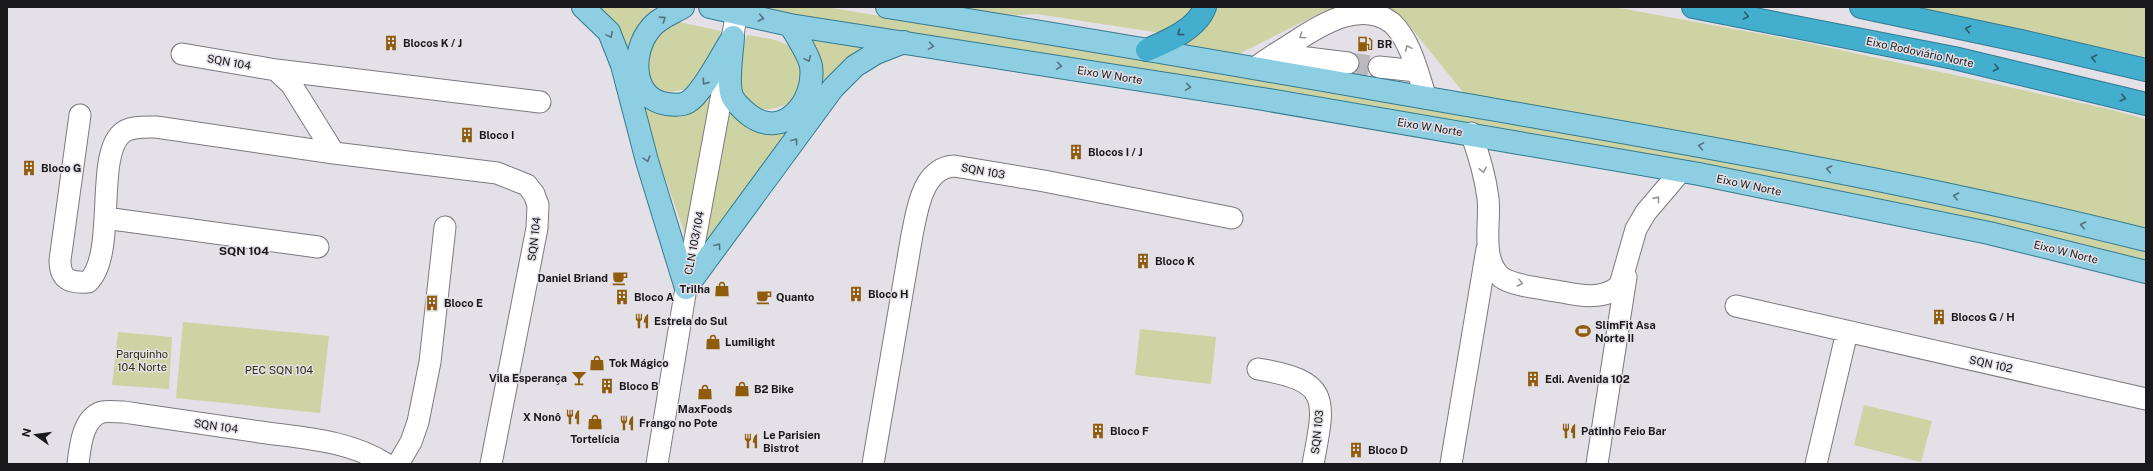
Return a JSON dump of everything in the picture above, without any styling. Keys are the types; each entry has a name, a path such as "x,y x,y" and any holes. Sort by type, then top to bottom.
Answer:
{"highway":[{"path":"1147,50 1171,39 1188,27 1202,16 1205,7"},
{"name":"Eixo Rodoviário Norte","path":"1693,7 1954,58 2146,104"},
{"path":"1862,7 2021,41 2146,70"}],"main road":[{"path":"583,7 609,32 617,52 686,288"},
{"path":"683,7 650,28 642,43 637,66 639,79 644,93 655,101 673,105 689,102 705,83 734,30"},
{"name":"Eixo W Norte","path":"710,7 790,25 905,42 1471,133 1681,171 1989,233 2146,272"},
{"path":"887,7 1255,68 1784,160 1946,193 2146,240"},
{"path":"734,30 732,95 742,109 754,119 769,122 784,122 798,110 807,94 811,78 811,64 790,25"},
{"path":"686,288 834,88 855,66 876,53 905,42"}],"street":[{"path":"1255,68 1327,20 1349,11 1365,10 1386,17 1393,23 1406,44 1426,98"},
{"name":"CLN 103/104","path":"657,464 686,288 734,30"},
{"name":"SQN 104","path":"182,54 276,70 540,102"},
{"path":"1275,54 1348,63"},
{"path":"1379,67 1417,71"},
{"path":"276,70 291,84 334,152"},
{"name":"SQN 104","path":"80,115 60,260 60,271 64,278 76,283 88,282 94,276 97,268 105,218 109,160 113,145 121,133 133,128 156,127 496,173 527,185 534,194 538,205 537,228 491,464"},
{"path":"1471,133 1484,172 1488,199 1488,239 1490,258 1495,270 1502,278 1517,283 1574,294 1602,296 1614,292 1620,286 1636,229 1645,213 1681,171"},
{"name":"SQN 103","path":"873,464 912,236 920,200 927,183 937,172 948,166 954,166 1044,181 1232,218"},
{"path":"105,218 318,246"},
{"path":"398,464 411,442 418,422 428,369 445,227"},
{"path":"1450,464 1488,239"},
{"path":"1597,464 1628,258"},
{"name":"SQN 102","path":"1736,306 2140,398"},
{"path":"1816,464 1847,332"},
{"name":"SQN 103","path":"1258,369 1286,374 1309,385 1319,396 1321,410 1313,464"},
{"name":"SQN 104","path":"78,464 84,433 90,421 101,412 124,412 319,441 353,448 374,456 386,464"}],"green space":[{"path":"593,7 640,7 670,12 661,14 638,86 703,103 711,99 687,240 631,81"},
{"path":"753,7 826,7 1404,103 1721,159 1964,208 2146,252 2146,263"},
{"path":"935,7 1196,7 1193,13 1161,33 1036,14 1001,16"},
{"path":"1214,7 1341,7 1324,11 1237,55 1174,48 1194,36 1203,27"},
{"path":"1341,7 1614,7 1804,42 2104,108 2146,119 2146,230 1467,97 1404,19"},
{"path":"1913,7 2146,7 2146,57"},
{"path":"679,22 721,31 706,67 696,84 687,89 676,91 654,90 644,66 647,52 650,45 660,34"},
{"path":"798,33 877,45 703,248 728,93 766,126 812,97"},
{"path":"747,35 781,42 796,51 801,58 804,69 796,100 781,107 762,109 741,99 740,58"},
{"name":"PEC SQN 104","path":"183,322 329,336 320,413 176,398"},
{"path":"1140,329 1216,337 1211,384 1135,375"},
{"name":"Parquinho 104 Norte","path":"118,332 172,337 169,389 112,385"},
{"path":"1864,405 1932,421 1921,462 1854,445"}],"tunnel":[{"path":"1348,63 1379,67"}],"place":[{"name":"Blocos K / J","path":"391,43"},
{"name":"BR","path":"1365,44"},
{"name":"Bloco I","path":"467,135"},
{"name":"Blocos I / J","path":"1076,152"},
{"name":"Bloco G","path":"29,168"},
{"name":"Bloco K","path":"1143,261"},
{"name":"Daniel Briand","path":"620,278"},
{"name":"Trilha","path":"722,289"},
{"name":"Bloco H","path":"856,294"},
{"name":"Bloco A","path":"622,297"},
{"name":"Quanto","path":"764,297"},
{"name":"Bloco E","path":"432,303"},
{"name":"Blocos G / H","path":"1939,317"},
{"name":"Estrela do Sul","path":"642,321"},
{"name":"SlimFit Asa Norte II","path":"1583,331"},
{"name":"Lumilight","path":"713,342"},
{"name":"Tok Mágico","path":"597,363"},
{"name":"Vila Esperança","path":"579,378"},
{"name":"Edi. Avenida 102","path":"1533,379"},
{"name":"Bloco B","path":"607,386"},
{"name":"B2 Bike","path":"742,389"},
{"name":"MaxFoods","path":"705,392"},
{"name":"X Nonô","path":"573,417"},
{"name":"Tortelícia","path":"595,422"},
{"name":"Frango no Pote","path":"627,423"},
{"name":"Bloco F","path":"1098,431"},
{"name":"Patinho Feio Bar","path":"1569,431"},
{"name":"Le Parisien Bistrot","path":"751,441"},
{"name":"Bloco D","path":"1356,450"}],"district":[{"name":"SQN 104","path":"244,251"}]}
